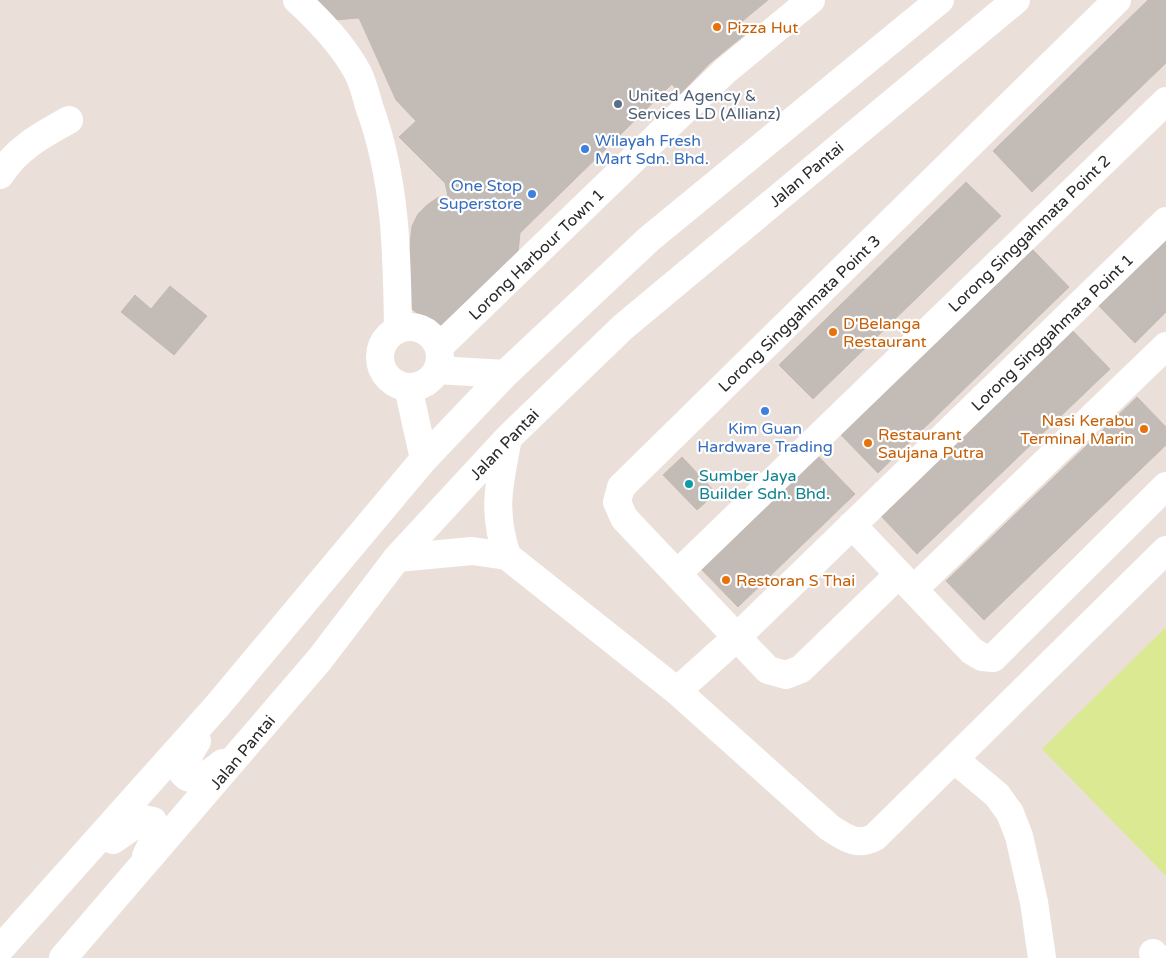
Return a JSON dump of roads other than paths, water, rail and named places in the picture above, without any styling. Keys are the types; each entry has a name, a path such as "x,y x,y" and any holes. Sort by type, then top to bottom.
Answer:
{"street":[{"path":"297,0 337,41 358,74 376,123 390,180 397,234 398,328"},
{"name":"Lorong Harbour Town 1","path":"438,359 725,71 811,0"},
{"path":"0,949 218,705 424,459 505,374 649,239 940,0"},
{"name":"Jalan Pantai","path":"63,958 320,659 398,558 508,438 623,327 1016,0"},
{"name":"Lorong Singgahmata Point 3","path":"1117,0 621,486 616,502 624,518 736,638 768,670 786,675 801,669 906,582 1166,346"},
{"name":"Lorong Singgahmata Point 2","path":"677,574 1166,101"},
{"path":"0,175 7,163 26,144 69,120"},
{"name":"Lorong Singgahmata Point 1","path":"677,691 736,638 1166,221"},
{"path":"408,326 427,331 438,359 425,383 408,387 389,380 380,362 383,342 398,328 408,326"},
{"path":"438,359 505,374"},
{"path":"408,387 424,459"},
{"path":"508,438 497,492 497,515 508,556"},
{"path":"852,525 972,652 982,657 993,658 1166,486"},
{"path":"398,558 472,551 508,556 677,691 830,828 849,840 865,843 875,837 1166,551"},
{"path":"218,705 184,763 182,772 186,778 198,779 211,772 252,740"},
{"path":"954,759 996,796 1010,813 1019,836 1034,902 1042,958"},
{"path":"100,839 110,842 143,819 153,821 157,825 157,836 137,874"}],"place":[{"name":"Pizza Hut","path":"717,27"},
{"name":"United Agency & Services LD (Allianz)","path":"618,104"},
{"name":"Wilayah Fresh Mart Sdn. Bhd.","path":"585,149"},
{"name":"One Stop Superstore","path":"532,194"},
{"name":"D'Belanga Restaurant","path":"833,332"},
{"name":"Kim Guan Hardware Trading","path":"765,411"},
{"name":"Nasi Kerabu Terminal Marin","path":"1144,429"},
{"name":"Restaurant Saujana Putra","path":"868,443"},
{"name":"Sumber Jaya Builder Sdn. Bhd.","path":"689,484"},
{"name":"Restoran S Thai","path":"726,580"}]}
